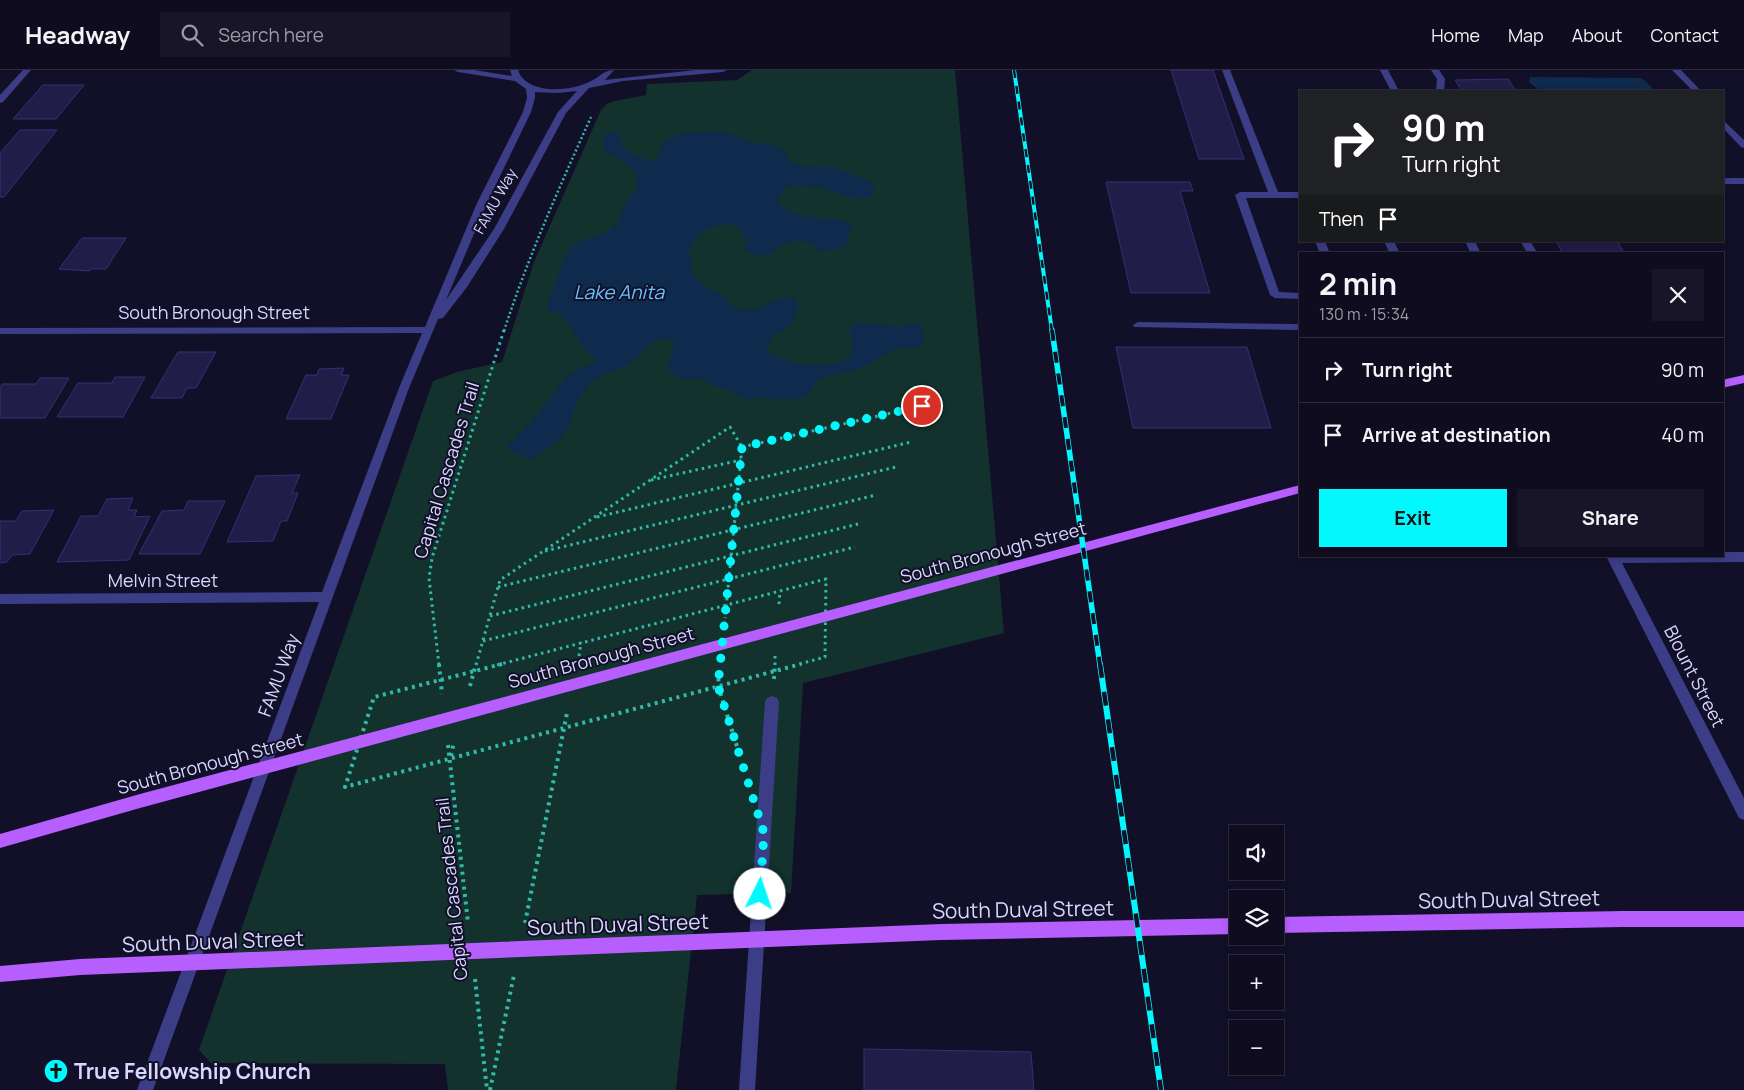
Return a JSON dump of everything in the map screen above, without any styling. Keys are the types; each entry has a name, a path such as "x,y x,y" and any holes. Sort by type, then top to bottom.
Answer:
{"main road":[{"path":"1724,384 1744,379"},
{"name":"South Bronough Street","path":"0,840 1299,489"},
{"name":"South Duval Street","path":"1284,925 1667,918 1744,919"},
{"name":"South Duval Street","path":"0,974 80,967 951,932 1229,926"}],"street":[{"path":"0,100 27,70"},
{"path":"458,70 517,79 530,87 556,92 623,79 723,70"},
{"path":"514,70 517,79"},
{"name":"FAMU Way","path":"429,330 463,285 499,229 562,112 589,85 610,70"},
{"path":"680,70 697,72"},
{"path":"1226,70 1274,195"},
{"path":"1384,70 1394,90"},
{"path":"1435,70 1441,79 1440,90"},
{"path":"1676,70 1696,90"},
{"name":"FAMU Way","path":"146,1090 404,388 482,203 527,112 531,98 530,87"},
{"path":"1724,123 1744,146"},
{"path":"1724,181 1744,181"},
{"path":"1299,195 1240,195 1275,295 1299,296"},
{"path":"1138,325 1299,327"},
{"name":"South Bronough Street","path":"0,331 429,330"},
{"path":"1613,557 1744,558"},
{"name":"Blount Street","path":"1613,557 1744,813"},
{"name":"Melvin Street","path":"0,598 327,597"},
{"path":"747,1090 772,702"}],"path":[{"name":"Capital Cascades Trail","path":"442,696 429,578 432,558 520,280 544,220 593,113"},
{"path":"742,447 922,406"},
{"path":"469,688 500,580 730,427 742,447 724,623"},
{"path":"594,517 911,442"},
{"path":"648,481 741,460"},
{"path":"542,552 896,467"},
{"path":"497,588 876,495"},
{"path":"490,616 858,524"},
{"path":"482,641 854,547"},
{"path":"578,661 582,642"},
{"path":"720,668 718,686 741,760"},
{"path":"522,933 568,708"},
{"name":"Capital Cascades Trail","path":"448,741 468,924"},
{"path":"450,759 455,741"},
{"path":"489,1090 514,972"},
{"name":"Capital Cascades Trail","path":"474,973 489,1090"}],"green space":[{"path":"752,70 955,70 1004,633 803,683 791,893 697,895 676,1090 448,1090 445,1064 211,1063 199,1050 433,381 457,372 502,362 534,262 601,110 607,104 646,95 647,84 737,80"}],"water":[{"path":"1530,77 1641,78 1652,87 1653,90 1539,90 1529,82"},
{"name":"Lake Anita","path":"711,131 729,133 751,142 776,146 784,152 791,162 799,166 831,167 871,181 875,191 871,197 860,199 812,187 785,187 778,201 791,212 810,217 847,222 851,227 846,245 835,249 817,250 811,242 793,241 780,245 771,254 761,256 747,252 744,235 741,230 726,224 709,228 694,241 688,255 693,261 691,271 701,283 721,295 733,306 744,310 753,310 782,299 797,300 798,310 796,317 771,341 767,348 770,354 789,361 812,365 824,365 844,360 852,354 851,325 859,323 899,327 922,322 923,346 893,350 860,369 831,375 818,380 808,395 799,399 745,398 702,380 675,377 668,368 674,343 666,338 651,344 626,366 603,375 591,383 578,401 567,429 553,445 530,460 506,448 538,414 562,382 572,373 597,361 586,351 559,313 546,310 569,250 580,241 603,234 611,229 617,223 626,202 636,188 637,178 631,168 602,148 606,132 619,132 622,147 636,156 656,162 660,151 670,138 676,135"}],"building":[{"path":"1171,70 1213,70 1244,159 1199,159"},
{"path":"1508,79 1515,90 1461,90 1455,80"},
{"path":"43,85 84,85 56,119 13,119"},
{"path":"20,130 57,130 4,197 0,197 0,153"},
{"path":"1106,182 1190,182 1193,191 1180,191 1210,293 1131,293"},
{"path":"82,238 126,238 106,269 91,269 89,271 59,269"},
{"path":"1557,242 1618,242 1624,252 1562,252"},
{"path":"1116,347 1247,347 1271,428 1133,428"},
{"path":"178,352 216,352 196,388 187,388 182,398 151,398"},
{"path":"344,368 341,375 349,375 331,419 286,419 306,375 317,375 319,369"},
{"path":"115,377 145,377 123,417 57,417 78,383 112,383"},
{"path":"40,378 69,378 45,418 0,418 0,387 2,384 36,384"},
{"path":"300,475 292,493 298,493 287,521 281,521 273,541 227,542 256,476"},
{"path":"133,498 128,510 137,510 134,517 150,516 129,560 57,562 81,516 98,516 107,499"},
{"path":"188,501 225,501 200,554 139,554 162,511 184,510"},
{"path":"54,510 30,554 12,555 7,562 0,563 0,521 16,521 22,511"},
{"path":"864,1049 1031,1052 1034,1090 864,1090"}],"railway":[{"path":"1014,70 1052,331"},
{"path":"1052,330 1100,665"},
{"path":"1100,664 1161,1090"}],"place":[{"name":"True Fellowship Church","path":"56,1071"}],"route":[{"path":"760,894 764,833 718,686 742,447 922,406"}]}
